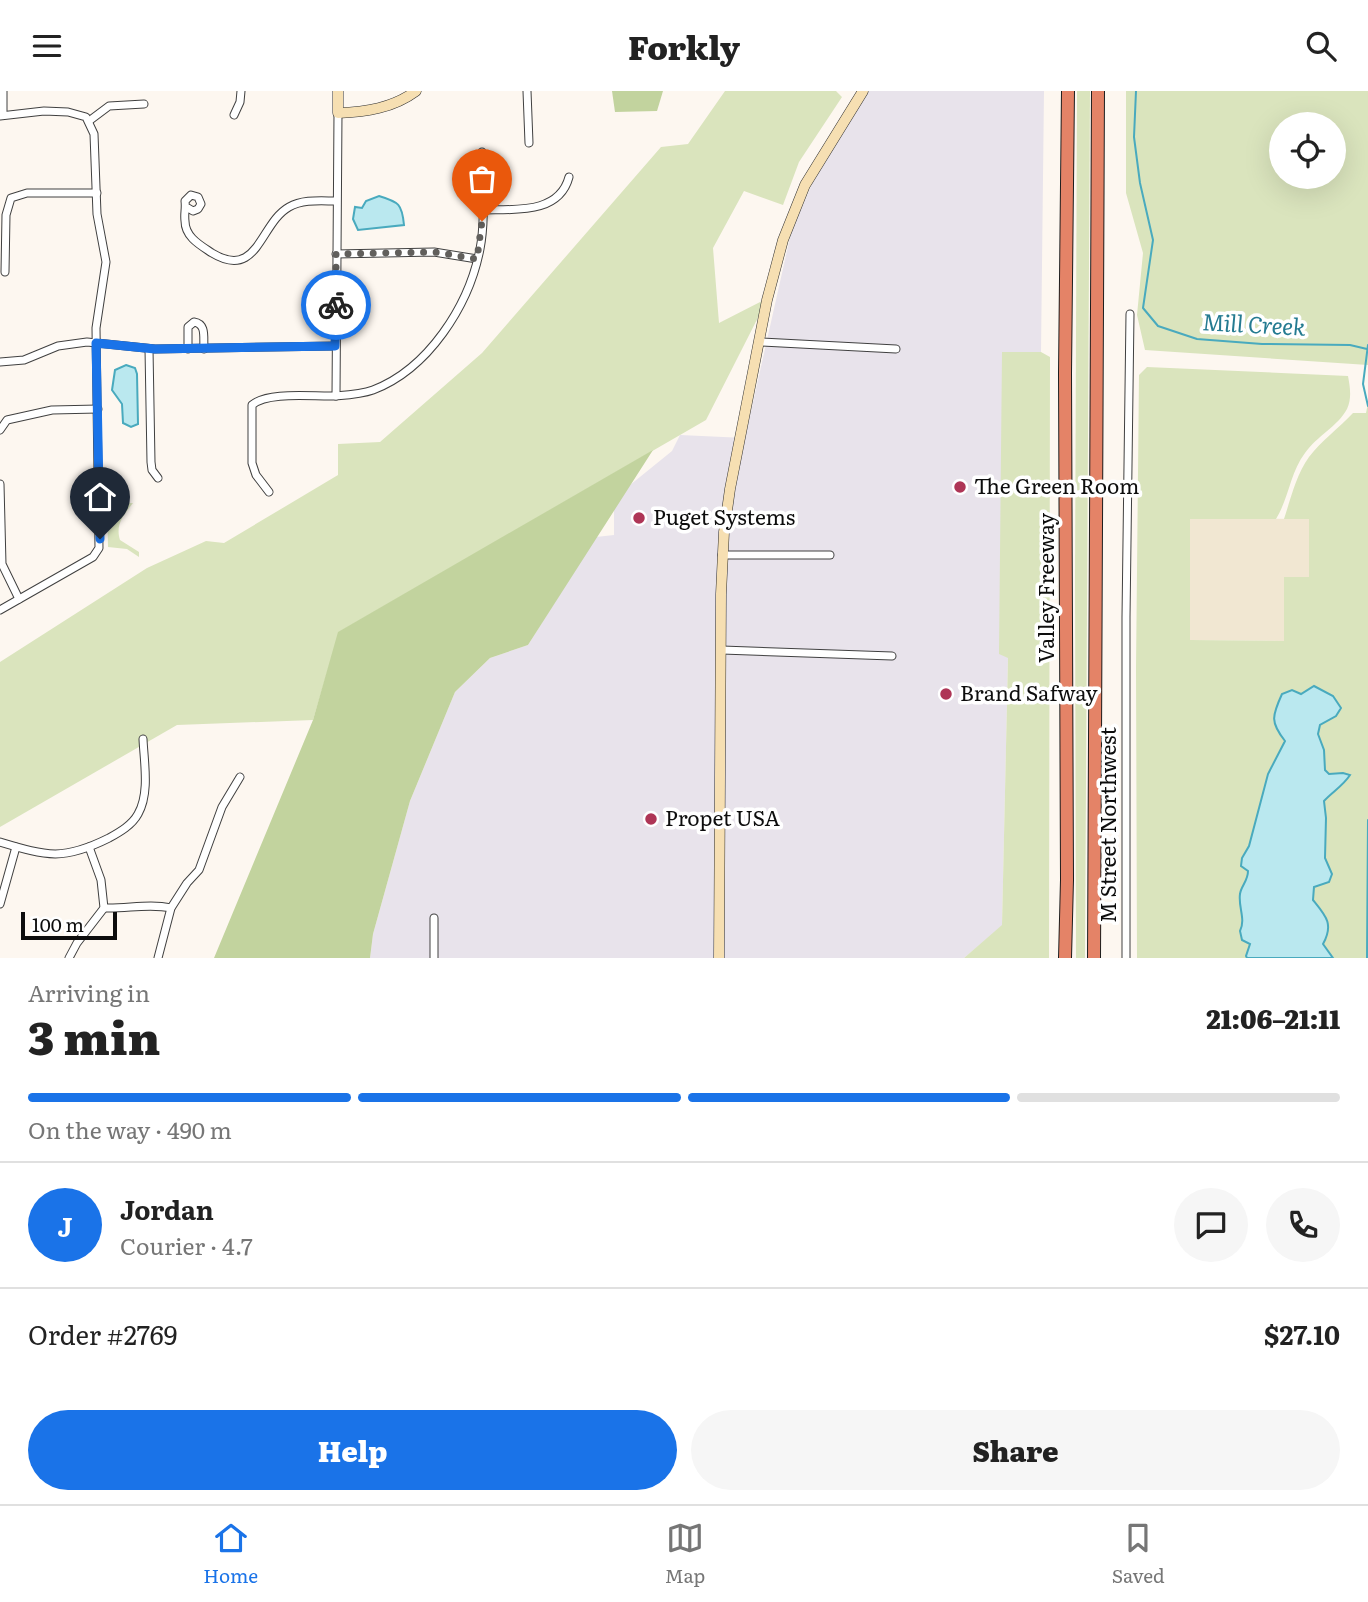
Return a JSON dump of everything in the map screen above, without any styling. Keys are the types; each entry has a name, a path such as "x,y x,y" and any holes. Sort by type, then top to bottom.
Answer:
{"highway":[{"name":"Valley Freeway","path":"1065,958 1065,373 1069,91"},
{"path":"1094,958 1098,91"}],"main road":[{"path":"338,91 338,113 368,111 396,103 416,91"},
{"path":"719,958 723,555 730,489 775,267 795,209 819,159 863,91"}],"street":[{"path":"0,610 93,557 99,548 96,343 97,310 106,268 98,219 96,141 89,121 80,114 68,111 1,115 3,91"},
{"path":"234,115 240,102 241,91"},
{"path":"527,91 528,143"},
{"path":"89,121 109,106 144,104"},
{"path":"336,395 338,113"},
{"path":"269,492 252,463 252,405 263,397 371,391 412,366 433,347 470,286 477,259 482,209 482,152"},
{"path":"482,209 542,207 563,192 569,177"},
{"path":"5,272 5,219 11,198 27,193 97,193"},
{"path":"188,208 185,224 191,237 217,255 233,260 253,251 276,218 288,208 308,202 337,201"},
{"path":"336,254 434,252 477,259"},
{"name":"M Street Northwest","path":"1126,958 1126,604 1130,314"},
{"path":"188,349 188,327 194,322 203,327 204,349"},
{"path":"0,362 24,360 58,346 87,342 149,349 335,346"},
{"path":"760,342 896,349"},
{"path":"149,349 151,462 152,470 158,478"},
{"path":"1,428 7,420 52,410 98,409"},
{"path":"0,484 2,564 19,599"},
{"path":"723,555 830,555"},
{"path":"722,650 892,656"},
{"path":"0,842 40,853 61,855 89,848 129,825 138,814 144,797 143,739"},
{"path":"158,958 171,908 199,870 222,807 240,777"},
{"path":"0,904 16,846"},
{"path":"69,958 104,908 102,880 89,848"},
{"path":"104,908 131,909 150,905 171,908"},
{"path":"434,918 434,958"}],"shaded area":[{"path":"869,91 1044,91 1041,352 1002,353 1008,658 1002,926 964,958 370,958 373,934 410,801 455,692 490,658 528,645 596,537 614,535 614,498 672,451 680,435 745,438 791,233 812,184"},
{"path":"1190,518 1309,519 1309,577 1284,578 1284,641 1190,640"}],"green space":[{"path":"612,91 663,91 657,111 615,112"},
{"path":"725,91 836,91 842,97 799,162 783,205 744,191 713,248 719,323 768,298 706,420 339,632 313,720 177,725 0,827 0,662 147,568 206,541 224,543 338,475 338,444 380,442 482,353 661,147 688,144"},
{"path":"1077,91 1090,91 1085,958 1076,958"},
{"path":"1126,91 1368,91 1368,365 1145,350 1137,315 1143,253 1126,193"},
{"path":"1002,352 1041,352 1050,357 1049,958 964,958 1002,925 1008,658 999,654"},
{"path":"1147,367 1348,376 1350,397 1347,409 1300,461 1276,519 1190,519 1190,640 1284,641 1284,577 1309,577 1309,519 1284,519 1294,487 1304,464 1314,451 1353,413 1366,413 1368,403 1368,958 1137,958 1139,375"},
{"path":"653,450 528,645 490,658 455,692 410,801 373,934 370,958 214,958 313,720 338,632"},
{"path":"133,503 121,520 119,534 120,540 139,552 139,557 127,549 108,547 107,504"}],"water":[{"path":"379,196 398,205 404,225 358,230 353,219 355,207 362,208 366,201"},
{"path":"126,365 135,368 137,374 138,424 131,427 123,423 122,404 112,390 115,370"},
{"path":"1314,686 1333,696 1341,708 1336,716 1320,725 1318,734 1324,750 1325,770 1329,774 1350,775 1324,801 1325,858 1332,874 1329,882 1314,887 1313,900 1325,916 1328,926 1323,944 1333,958 1247,958 1250,944 1242,940 1240,931 1240,899 1248,871 1241,866 1268,774 1285,741 1275,724 1276,708 1282,694 1292,690 1301,694"}],"waterway":[{"name":"Mill Creek","path":"1136,91 1134,137 1140,183 1153,240 1143,308 1158,326 1197,339 1262,344 1350,345 1367,349"},
{"name":"Mill Creek","path":"1368,345 1363,384 1368,406"},
{"name":"Mill Creek","path":"1367,958 1368,820"}],"way so far":[{"path":"336,305 336,254 434,252 477,259 482,221"}],"place":[{"name":"The Green Room","path":"960,487"},
{"name":"Puget Systems","path":"639,518"},
{"name":"Brand Safway","path":"946,694"},
{"name":"Propet USA","path":"651,819"}],"route":[{"path":"100,539 96,343 155,349 335,346 336,305"}]}
